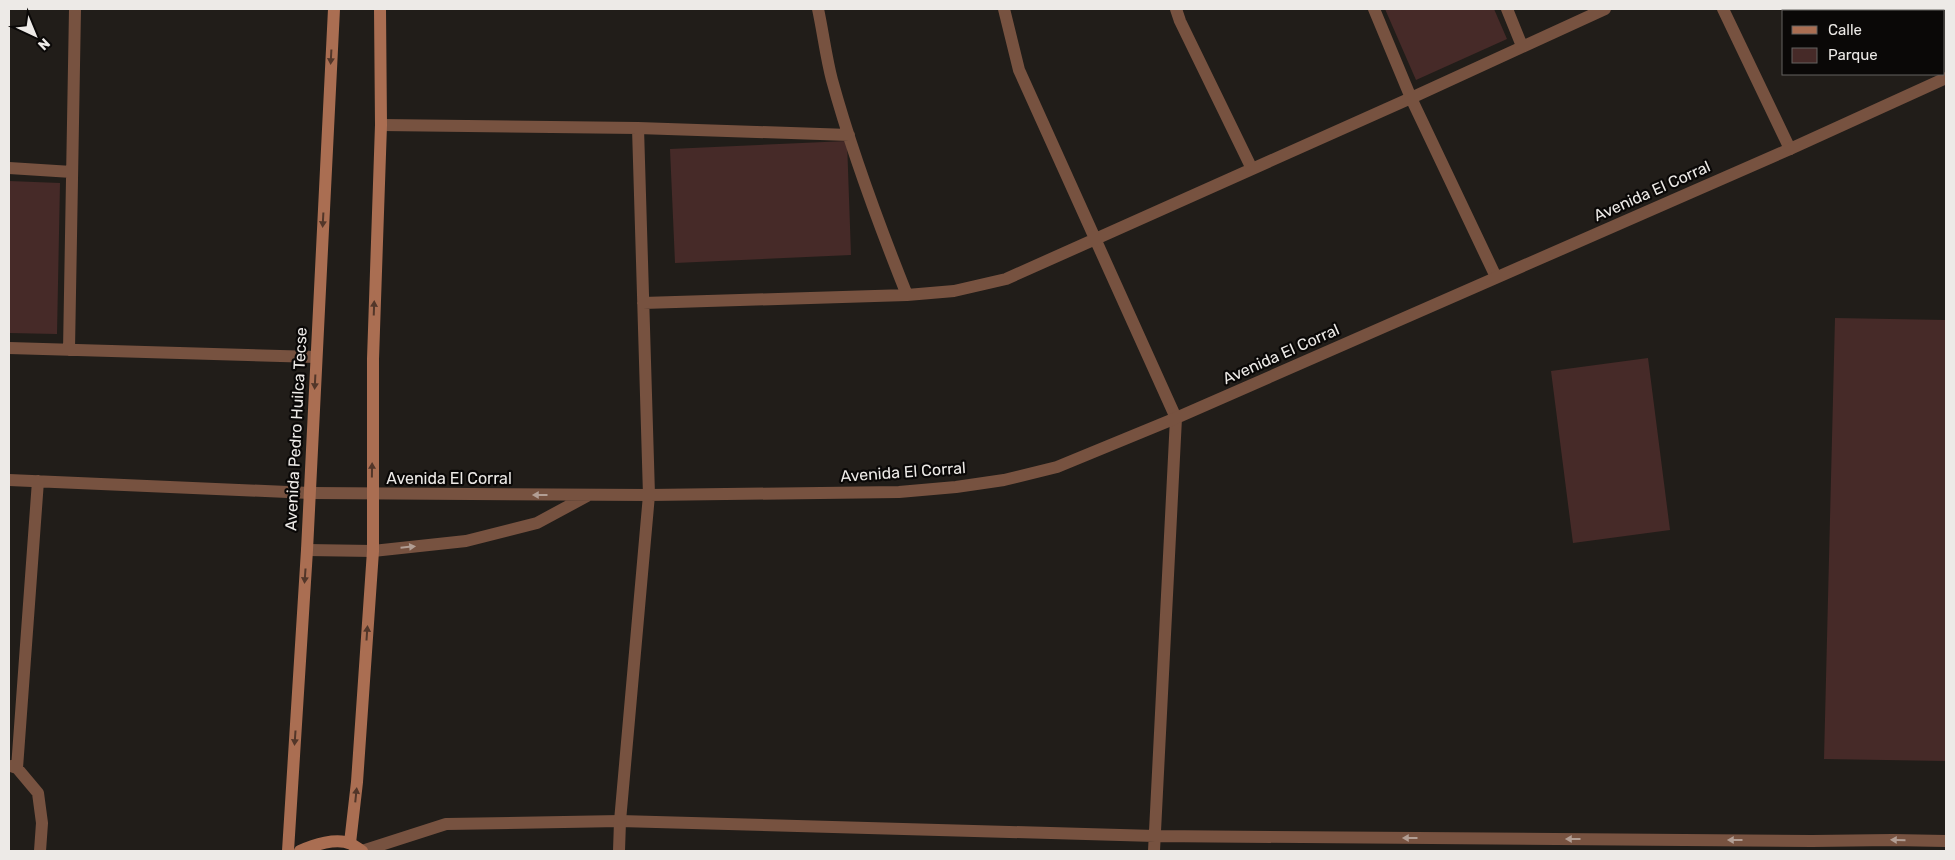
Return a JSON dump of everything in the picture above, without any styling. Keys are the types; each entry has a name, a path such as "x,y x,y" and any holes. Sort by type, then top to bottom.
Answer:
{"main road":[{"name":"Avenida Pedro Huilca Tecse","path":"288,851 307,550 334,9"},
{"path":"350,843 358,773 373,551 371,494 380,125 380,9"},
{"path":"300,851 317,844 350,843 362,851"}],"street":[{"path":"69,350 74,9"},
{"path":"818,9 832,78 849,135 876,218 907,295"},
{"path":"1004,9 1019,70 1176,418 1154,851"},
{"path":"1176,9 1180,21 1252,168"},
{"path":"1374,9 1412,98 1496,277"},
{"path":"1507,9 1522,46"},
{"path":"643,302 907,295 954,291 1006,279 1412,98 1605,9"},
{"path":"1723,9 1790,149"},
{"name":"Avenida El Corral","path":"9,480 371,494 649,496 899,492 995,481 1057,467 1176,418 1790,149 1946,78"},
{"path":"380,125 638,128 849,135"},
{"path":"619,851 620,820 649,496 638,128"},
{"path":"9,168 72,172"},
{"path":"9,348 316,357"},
{"path":"38,481 13,767 38,793 42,823 40,851"},
{"name":"Avenida El Corral","path":"307,550 373,551 466,541 537,523 589,495"},
{"path":"362,851 446,824 620,820 1155,836 1812,846 1892,840 1946,841"}],"green space":[{"path":"1385,9 1494,9 1507,39 1416,80"},
{"path":"847,141 851,255 675,263 670,149"},
{"path":"9,181 60,183 57,334 9,333"},
{"path":"1835,318 1946,320 1946,761 1824,759"},
{"path":"1648,358 1670,530 1573,543 1551,371"}]}
